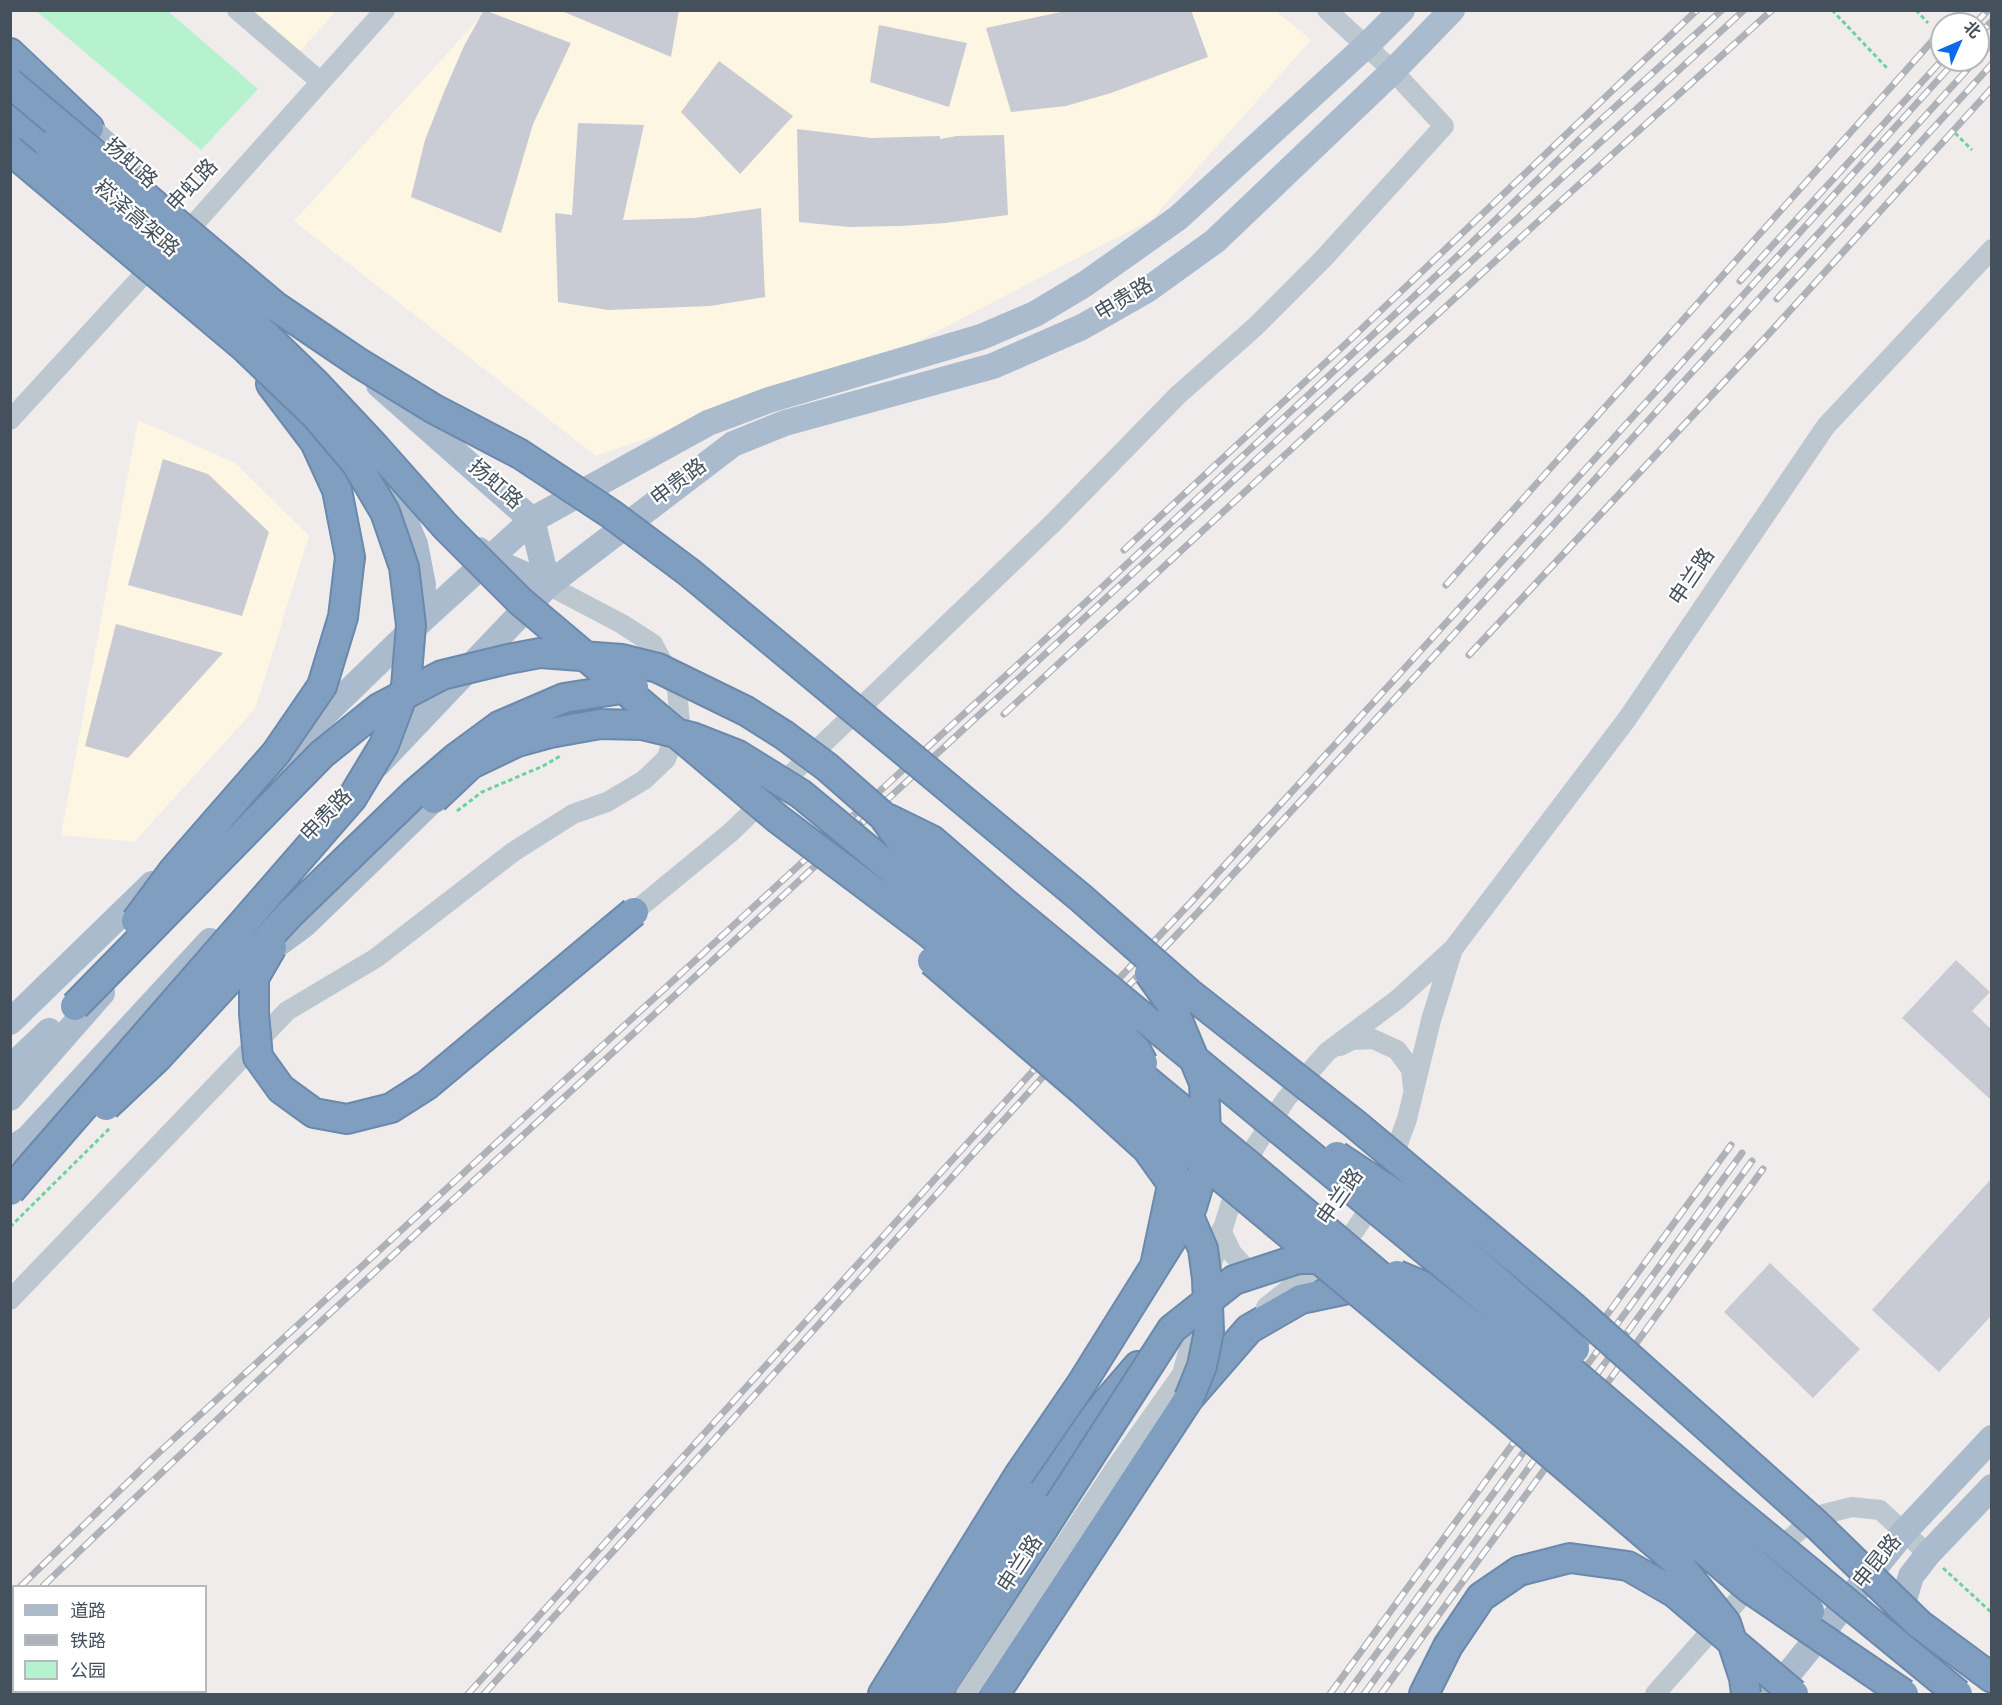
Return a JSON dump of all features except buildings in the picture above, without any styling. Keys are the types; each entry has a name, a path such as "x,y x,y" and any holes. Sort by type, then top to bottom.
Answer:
{"highway":[{"path":"10,52 88,128"},
{"name":"崧泽高架路","path":"10,83 136,180 275,306 434,409 520,454 611,514 690,573 1081,898"},
{"name":"崧泽高架路","path":"10,116 83,175 250,337"},
{"path":"10,150 250,337 315,383 446,527 520,602 778,819 916,948 1148,1149 1180,1195 1203,1249 1208,1279 1209,1331 1202,1366 1185,1386 995,1695"},
{"path":"75,1006 173,871 276,753 322,686 343,616 350,557 337,490 315,442 250,337"},
{"path":"10,1193 352,798 384,745 406,686 411,625 404,567 385,512 356,463 250,337"},
{"path":"75,1006 322,754 379,708 442,675 508,659 540,654 622,659 658,668 746,711 784,735 827,767 882,816 913,858 1037,963 1098,1011 1136,1050 1159,1089 1172,1134 1174,1176 1155,1266"},
{"path":"10,1193 158,1057 290,914 414,794 498,726 564,698 612,689 660,685 704,690"},
{"path":"434,799 471,764 517,742 550,733 600,724 642,725 692,737 747,761 801,794 1268,1181 1750,1589 1905,1695"},
{"path":"882,816 932,840 1006,904 1543,1347 1957,1695"},
{"path":"778,819 928,932 1497,1408 1676,1561 1726,1623 1744,1678 1746,1695"},
{"path":"883,1695 1019,1475 1082,1383 1192,1207 1207,1157 1204,1083 1171,1004 1130,947 1081,898"},
{"path":"1081,898 1189,993 1355,1124 1572,1306 1816,1524 1919,1624"},
{"path":"290,914 254,978 254,1014 258,1057 281,1089 314,1113 347,1119 391,1108 427,1085 634,912"},
{"path":"1222,1081 1408,1203 1799,1546 1919,1624 1992,1678"},
{"path":"912,1695 1038,1490 1107,1402 1172,1329 1234,1280 1298,1259 1360,1259 1421,1286 1522,1365 1905,1695"},
{"path":"1185,1386 1249,1329 1301,1299 1362,1286 1419,1293 1466,1305 1543,1347"},
{"path":"937,1695 1172,1329"},
{"path":"1038,1490 1082,1383"},
{"path":"1424,1695 1448,1646 1481,1597 1519,1571 1570,1558 1628,1566 1675,1593 1794,1695"}],"main road":[{"name":"申贵路","path":"10,1022 91,945 293,742 532,520 708,423 769,400 981,337 1035,314 1085,284 1178,218 1367,45 1402,10"},
{"name":"申贵路","path":"19,1144 548,585 733,444 784,423 993,366 1082,327 1147,290 1215,241 1393,71 1452,10"},
{"path":"10,38 88,128"},
{"name":"扬虹路","path":"10,63 88,128 136,180 195,224 532,520 548,585"},
{"path":"10,135 158,258 489,559 548,585"},
{"path":"102,211 136,180"},
{"path":"373,452 396,499 414,544 423,585 421,621"},
{"name":"申贵路","path":"10,1098 174,912 325,714"},
{"path":"126,1031 244,969 305,924 434,799"},
{"path":"19,1144 93,1099 200,992"},
{"path":"10,1068 75,1006"},
{"name":"申昆路","path":"1772,1695 1904,1533 1992,1438"},
{"name":"申昆路","path":"1957,1695 1912,1646 1903,1603 1911,1576 1928,1554 1992,1487"}],"street":[{"path":"237,10 321,82"},
{"name":"申虹路","path":"10,420 158,258 195,224 386,10"},
{"path":"634,912 730,833 1053,523 1178,395 1255,327 1323,259 1444,126 1367,45 1327,10"},
{"name":"申兰路","path":"1185,1386 1221,1230 1234,1193 1255,1147 1286,1099 1327,1052 1398,999 1452,949 1627,719 1826,426 1992,249"},
{"path":"10,1300 288,1011 376,958 513,852 573,814 607,802 644,780 666,759 680,723 677,689 653,644 622,624 548,585"},
{"name":"申兰路","path":"966,1695 1114,1470 1185,1386 1355,1230 1381,1191 1407,1119 1431,1020 1452,949"},
{"path":"1327,1052 1352,1040 1373,1039 1397,1050 1411,1070 1414,1093"},
{"name":"申贵路","path":"10,1157 19,1144"},
{"path":"1221,1230 1232,1253 1251,1274 1283,1281 1310,1272"},
{"path":"1655,1695 1768,1567 1786,1542 1816,1516 1852,1507 1880,1510 1928,1554"}],"path":[{"path":"1832,10 1887,68"},
{"path":"1916,10 1928,23"},
{"path":"1955,133 1972,150"},
{"path":"1928,1554 1992,1613"}],"shaded area":[{"path":"1275,10 1311,40 1152,219 909,346 596,456 294,221 486,11"},
{"path":"253,11 336,11 300,51"},
{"path":"138,420 235,463 309,536 255,709 134,842 61,835"}],"green space":[{"path":"36,11 168,11 258,89 201,150"}],"railway":[{"path":"1124,550 1352,338 1697,10"},
{"path":"22,1585 154,1457 1099,590 1582,137 1722,10"},
{"path":"44,1585 290,1350 1744,10"},
{"path":"1004,714 1530,229 1772,10"},
{"path":"1446,585 1930,43"},
{"path":"1777,299 1992,64"},
{"path":"1740,281 1931,72"},
{"path":"468,1694 1051,1051 1193,900 1466,601 1945,72"},
{"path":"484,1694 1059,1059 1203,907 1445,644 1965,72"},
{"path":"1469,655 1766,337 1992,88"},
{"path":"1330,1694 1731,1145"},
{"path":"1347,1694 1742,1153"},
{"path":"1364,1694 1752,1161"},
{"path":"1381,1694 1763,1169"}]}
